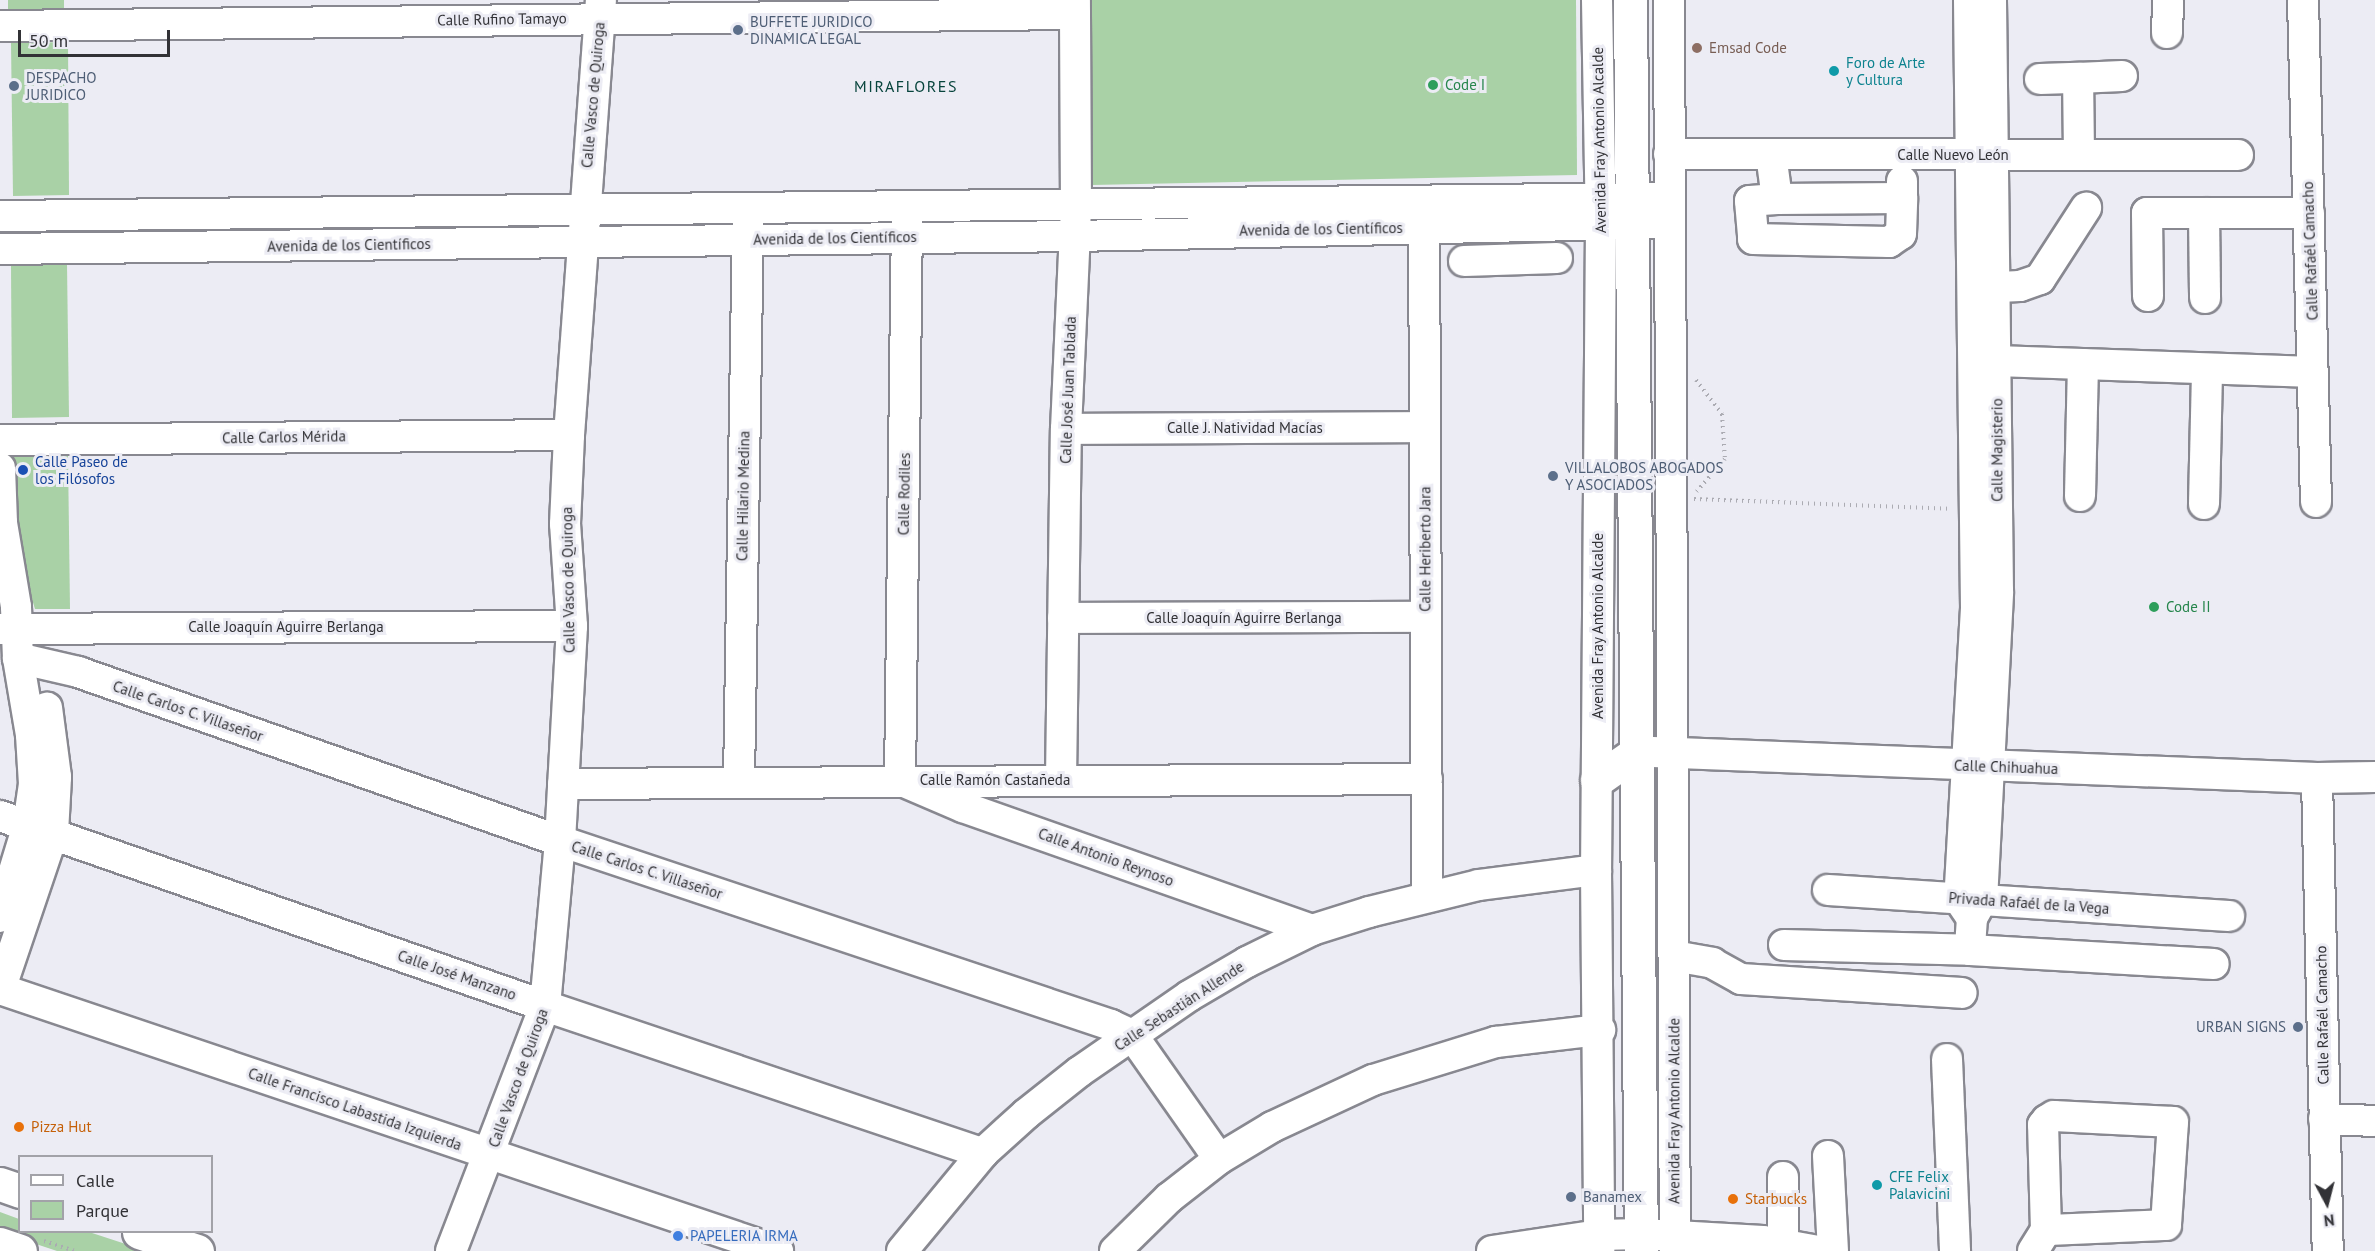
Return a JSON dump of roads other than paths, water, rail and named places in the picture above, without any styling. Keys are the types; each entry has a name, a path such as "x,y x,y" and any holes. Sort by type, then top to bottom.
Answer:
{"main road":[{"path":"1630,0 1634,211 1641,1242"},
{"path":"1597,780 1637,752"},
{"path":"0,1184 18,1190"},
{"path":"142,1233 197,1251"},
{"path":"0,1244 20,1251"}],"street":[{"name":"Avenida Fray Antonio Alcalde","path":"1597,0 1601,212 1596,870 1600,1030 1599,1243"},
{"name":"Avenida Fray Antonio Alcalde","path":"1669,0 1675,1243"},
{"name":"Calle Magisterio","path":"1969,0 1983,155"},
{"name":"Calle Magisterio","path":"1979,766 1975,510 1985,288 1983,155 1991,0"},
{"path":"2167,33 2168,0"},
{"name":"Calle Rafaél Camacho","path":"2303,0 2316,502"},
{"name":"Calle Rufino Tamayo","path":"0,26 600,9 1075,7"},
{"name":"Calle José Juan Tablada","path":"1060,780 1066,429 1076,206 1075,7"},
{"name":"Calle Vasco de Quiroga","path":"451,1251 545,1006 560,841 572,626 565,524 569,435 582,213 600,9"},
{"path":"2040,79 2122,76"},
{"path":"2078,78 2079,155"},
{"name":"Calle Nuevo León","path":"1669,154 2238,155"},
{"path":"1771,154 1777,199"},
{"path":"1900,155 1902,198 1901,234 1889,242 1753,239 1750,201 1902,198"},
{"name":"Avenida de los Científicos","path":"0,249 748,240 1076,206 1424,214 1669,210"},
{"path":"1985,288 2040,279 2086,208"},
{"name":"Avenida de los Científicos","path":"0,216 749,210 1074,236 1424,214 1505,226 1601,212"},
{"name":"Calle Hilario Medina","path":"739,781 749,210"},
{"path":"2148,296 2147,213 2309,213"},
{"path":"2204,213 2205,298"},
{"name":"Calle Heriberto Jara","path":"1424,214 1427,897"},
{"name":"Calle Rodiles","path":"900,780 908,222"},
{"path":"1505,226 1506,260"},
{"path":"1464,261 1557,258"},
{"name":"Calle Magisterio","path":"1970,950 1979,766 1998,591 1996,361 1985,288"},
{"path":"1996,361 2313,372"},
{"path":"2080,496 2083,364"},
{"path":"2204,504 2206,369"},
{"name":"Calle J. Natividad Macías","path":"1066,429 1425,427"},
{"name":"Calle Carlos Mérida","path":"0,440 569,435"},
{"path":"0,468 2,523 15,623 28,659 54,754 56,805 40,829 0,917"},
{"name":"Calle Joaquín Aguirre Berlanga","path":"1063,618 1426,617"},
{"name":"Calle Joaquín Aguirre Berlanga","path":"15,623 572,626"},
{"name":"Calle Carlos C. Villaseñor","path":"28,659 1132,1035"},
{"name":"Calle Chihuahua","path":"1637,752 1672,750 1979,766 2317,778 2375,777"},
{"name":"Calle Rafaél Camacho","path":"2317,778 2328,1251"},
{"name":"Calle Ramón Castañeda","path":"563,784 900,780 1427,779"},
{"name":"Calle Antonio Reynoso","path":"900,780 963,807 1312,930"},
{"name":"Calle José Manzano","path":"0,816 545,1006 983,1153"},
{"path":"0,989 40,829"},
{"name":"Calle Sebastián Allende","path":"902,1251 983,1153 1079,1072 1132,1035 1247,962 1312,930 1427,897 1534,876 1596,870"},
{"name":"Privada Rafaél de la Vega","path":"1828,890 1971,906 2229,916"},
{"path":"1784,945 1970,950 2214,964"},
{"path":"1674,956 1712,963 1741,979 1962,993"},
{"name":"Calle Francisco Labastida Izquierda","path":"0,989 778,1251"},
{"path":"1116,1251 1169,1198 1219,1159 1272,1127 1373,1080 1496,1042 1600,1030"},
{"path":"1132,1035 1219,1159"},
{"path":"1947,1059 1955,1251"},
{"path":"2054,1116 2173,1122 2166,1225 2039,1241 2043,1125 2047,1120 2054,1116"},
{"path":"2324,1119 2375,1121"},
{"path":"1833,1251 1837,1159 1852,1251"},
{"path":"1783,1177 1783,1243"},
{"path":"1492,1251 1641,1242 1783,1243 1818,1251"}],"place":[{"name":"BUFFETE JURIDICO DINAMICA LEGAL","path":"738,30"},
{"name":"Emsad Code","path":"1697,48"},
{"name":"Foro de Arte y Cultura","path":"1834,71"},
{"name":"Code I","path":"1433,85"},
{"name":"DESPACHO JURIDICO","path":"14,86"},
{"name":"Calle Paseo de los Filósofos","path":"23,470"},
{"name":"VILLALOBOS ABOGADOS Y ASOCIADOS","path":"1553,476"},
{"name":"Code II","path":"2154,607"},
{"name":"URBAN SIGNS","path":"2298,1027"},
{"name":"Pizza Hut","path":"19,1127"},
{"name":"CFE Felix Palavicini","path":"1877,1185"},
{"name":"Banamex","path":"1571,1197"},
{"name":"Starbucks","path":"1733,1199"},
{"name":"PAPELERIA IRMA","path":"678,1236"}],"district":[{"name":"MIRAFLORES","path":"906,86"}]}
